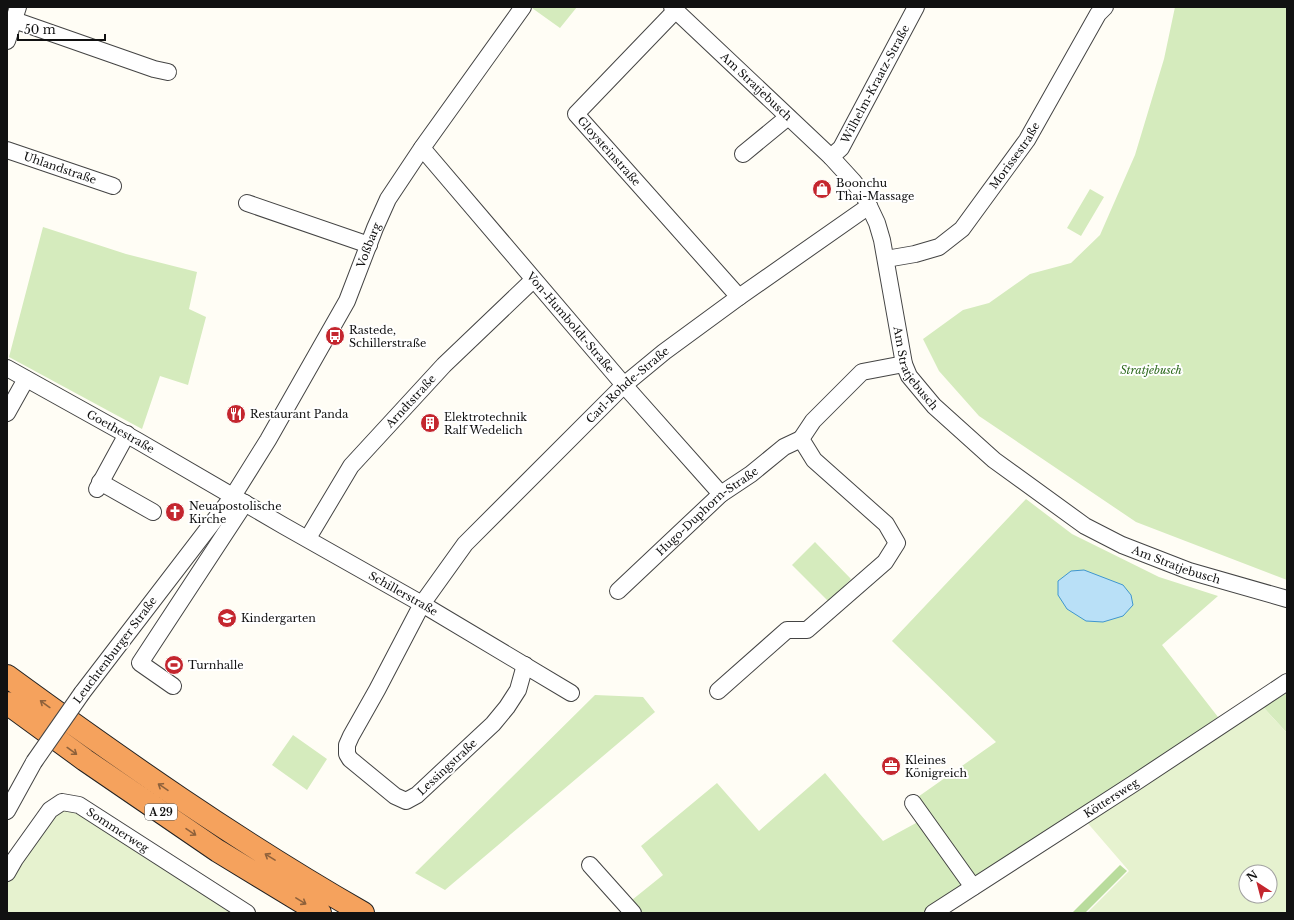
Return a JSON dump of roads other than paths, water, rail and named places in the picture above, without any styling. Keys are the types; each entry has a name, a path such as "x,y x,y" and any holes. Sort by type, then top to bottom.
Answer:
{"highway":[{"name":"A 29","path":"7,676 97,742 230,832 363,913"},
{"name":"A 29","path":"7,703 85,760 218,851 320,913"}],"street":[{"name":"Voßbarg","path":"239,500 268,440 347,301 375,228 388,199 422,148 523,7"},
{"name":"Wilhelm-Kraatz-Straße","path":"831,157 841,148 916,7"},
{"name":"Morissestraße","path":"886,259 914,254 939,247 962,229 1027,140 1098,14 1105,7"},
{"name":"Am Stratjebusch","path":"674,9 831,157 863,194 877,223 886,259 904,364 909,376 934,406 994,460 1085,526 1122,544 1189,571 1287,599"},
{"name":"Gloysteinstraße","path":"674,9 576,114 739,296"},
{"path":"7,41 16,13 154,69 168,72"},
{"path":"743,154 788,117"},
{"name":"Von-Humboldt-Straße","path":"422,148 533,280 721,494"},
{"name":"Uhlandstraße","path":"7,150 113,186"},
{"path":"247,203 369,245"},
{"name":"Carl-Rohde-Straße","path":"422,604 465,544 624,385 664,352 739,296 870,206"},
{"name":"Arndtstraße","path":"308,538 351,466 444,365 533,280"},
{"path":"718,691 787,630 807,630 885,562 897,543 886,524 814,460 801,439 813,421 862,372 904,364"},
{"name":"Goethestraße","path":"7,368 26,380 127,434 239,500"},
{"path":"7,412 26,380"},
{"path":"127,434 99,486 153,512"},
{"name":"Hugo-Duphorn-Straße","path":"618,591 721,494 751,474 784,447 801,439"},
{"path":"173,686 140,663 239,500"},
{"name":"Schillerstraße","path":"239,500 422,604 525,664 571,693"},
{"name":"Leuchtenburger Straße","path":"7,811 34,762 82,693 239,500"},
{"name":"Lessingstraße","path":"422,604 377,690 350,736 346,750 350,759 355,764 395,796 406,801 417,795 493,724 507,707 518,690 525,664"},
{"name":"Köttersweg","path":"933,913 1287,682"},
{"name":"Sommerweg","path":"7,873 15,859 50,810 62,802 79,805 247,913"},
{"path":"913,803 973,887"},
{"path":"590,865 633,913"}],"water":[{"path":"1084,570 1123,585 1131,595 1133,605 1123,616 1103,622 1086,621 1067,609 1058,595 1058,581 1071,571"}],"place":[{"name":"Boonchu Thai-Massage","path":"822,189"},
{"name":"Rastede, Schillerstraße","path":"335,336"},
{"name":"Restaurant Panda","path":"236,414"},
{"name":"Elektrotechnik Ralf Wedelich","path":"430,423"},
{"name":"Neuapostolische Kirche","path":"175,512"},
{"name":"Kindergarten","path":"227,618"},
{"name":"Turnhalle","path":"174,665"},
{"name":"Kleines Königreich","path":"891,766"}],"park label":[{"name":"Stratjebusch","path":"1151,370"}]}
